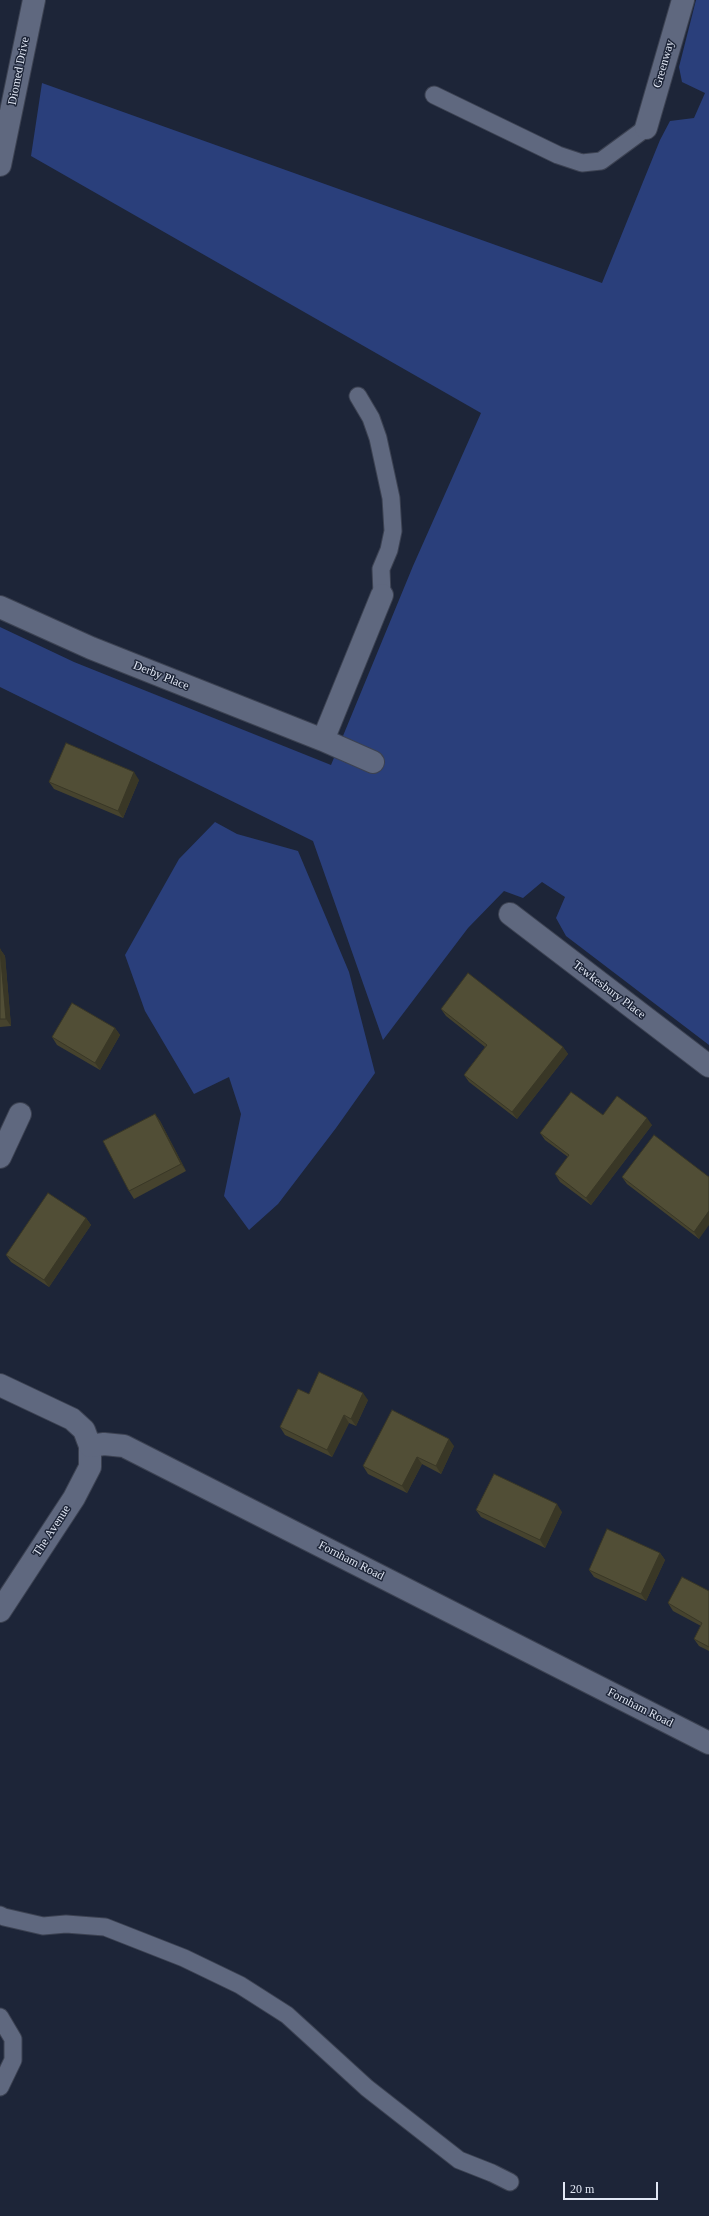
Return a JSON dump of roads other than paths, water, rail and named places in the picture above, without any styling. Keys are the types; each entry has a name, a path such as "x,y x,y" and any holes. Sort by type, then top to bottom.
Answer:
{"street":[{"name":"Diomed Drive","path":"0,165 34,0"},
{"name":"Greenway","path":"646,128 683,0"},
{"path":"323,740 382,595"},
{"name":"Derby Place","path":"0,607 91,648 323,740 373,762"},
{"name":"Tewkesbury Place","path":"510,914 709,1066"},
{"path":"0,1157 20,1114"},
{"path":"0,1385 72,1419 84,1430 90,1446"},
{"name":"Fornham Road","path":"90,1446 104,1444 124,1446 709,1743"},
{"name":"The Avenue","path":"0,1611 74,1498 90,1467 90,1446"}],"lane":[{"path":"434,95 558,155 582,162 601,161 646,128"},
{"path":"358,396 371,418 378,438 391,498 392,531 389,550 382,568 382,595"},
{"path":"0,1914 4,1918 43,1926 66,1924 105,1927 184,1958 240,1985 287,2016 366,2088 459,2160 510,2182"},
{"path":"0,2017 13,2038 13,2060 0,2087"}]}
